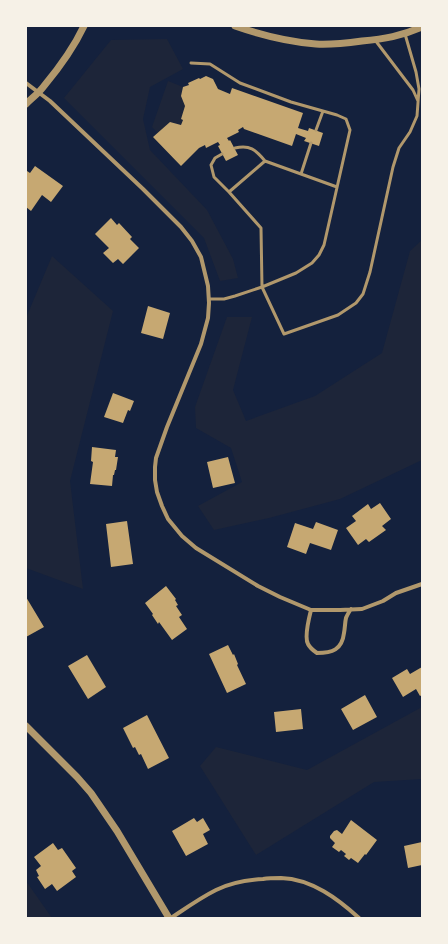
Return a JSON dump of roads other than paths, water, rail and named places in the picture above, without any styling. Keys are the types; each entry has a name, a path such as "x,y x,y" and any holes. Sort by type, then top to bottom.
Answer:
{"street":[{"path":"26,104 38,93 58,68 84,26"},
{"path":"235,26 278,38 318,44 388,38 405,34 422,27"},
{"path":"26,83 50,101 143,189 192,241 201,257 208,286 208,318 201,344 156,458 155,480 162,506 168,519 182,536 196,548 258,586 311,610 362,609 383,601 396,593 422,584"},
{"path":"311,610 307,642 309,646 317,653 329,653 338,648 342,643 346,617 351,609"},
{"path":"26,726 91,793 117,831 170,918 210,894 227,886 249,879 282,878 308,884 330,895 359,918"}],"lane":[{"path":"222,154 215,158 211,165 214,177 261,228 262,287 284,334 338,315 356,303 363,294 370,272 393,167 399,148 410,132 417,116 419,89 416,72 405,34"},
{"path":"374,40 413,90 418,102"},
{"path":"191,63 210,64 240,83 291,102 337,115 346,119 350,130 324,245 319,255 312,263 296,273 262,287 224,299 209,299"},
{"path":"316,130 323,111"},
{"path":"301,174 311,144"},
{"path":"235,148 244,146 258,152 265,161 337,187"},
{"path":"228,192 265,161"}]}
